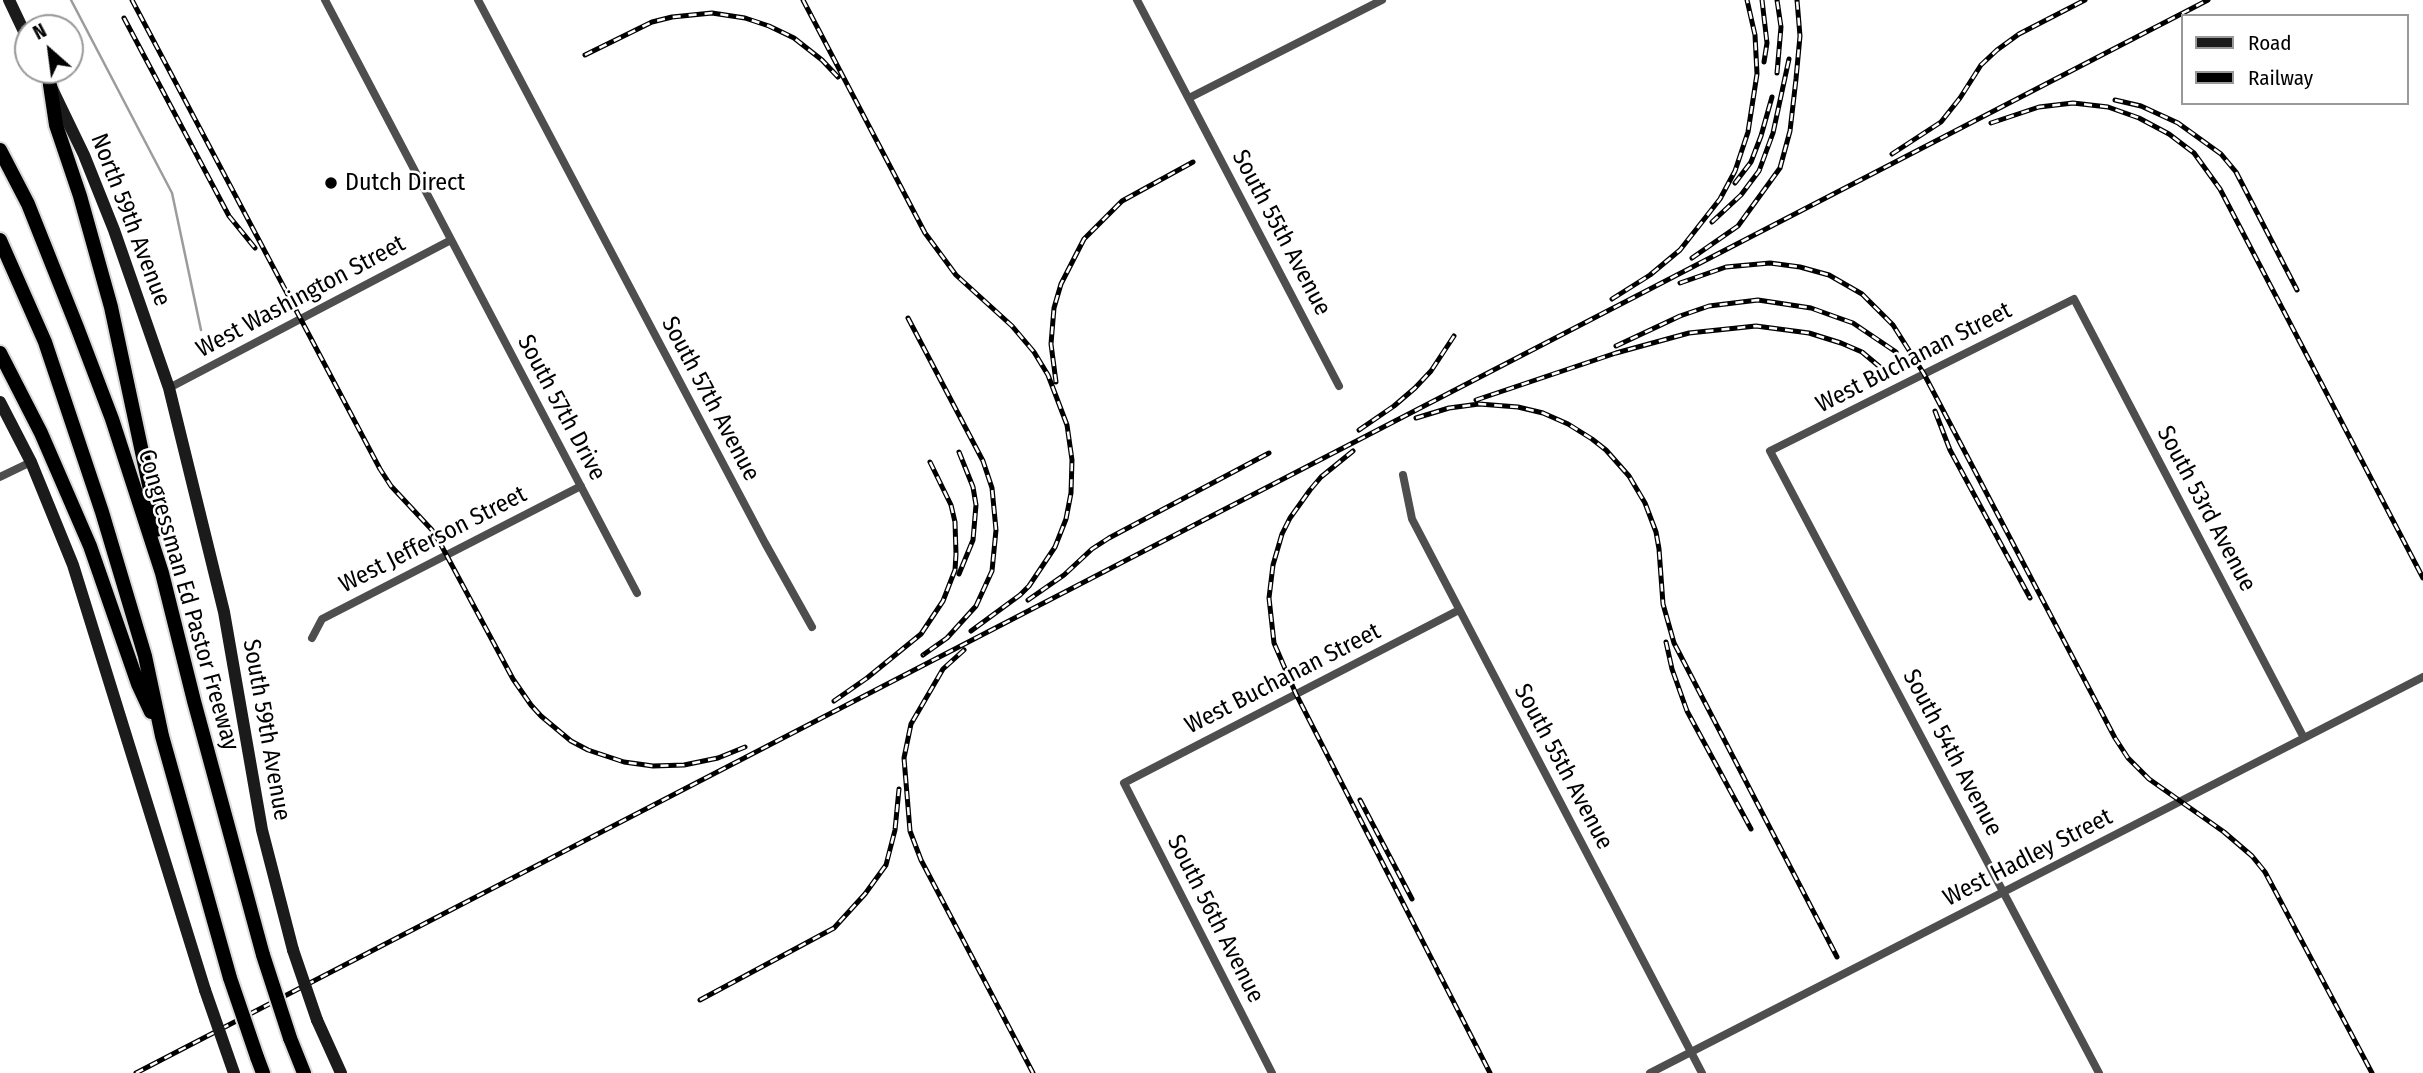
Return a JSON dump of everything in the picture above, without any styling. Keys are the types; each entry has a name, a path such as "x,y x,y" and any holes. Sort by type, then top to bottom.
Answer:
{"highway":[{"path":"50,85 56,125 88,223 111,307 149,485 162,573"},
{"name":"Congressman Ed Pastor Freeway","path":"0,150 28,204 112,419 162,573 263,956 304,1073"},
{"path":"0,240 45,342 78,436 145,656 162,736 230,978 263,1073"},
{"path":"0,354 41,433 90,546 138,684 162,736"}],"main road":[{"name":"North 59th Avenue","path":"50,85 84,155 114,230 169,388"},
{"name":"South 59th Avenue","path":"169,388 224,612 262,830 293,950 317,1020 341,1073"},
{"path":"0,402 31,461 69,552 98,638 205,990 234,1073"}],"street":[{"name":"South 57th Drive","path":"325,0 637,593"},
{"name":"South 57th Avenue","path":"478,0 812,627"},
{"name":"South 55th Avenue","path":"1137,0 1339,386"},
{"path":"1189,98 1382,0"},
{"name":"West Washington Street","path":"169,388 451,240"},
{"name":"West Buchanan Street","path":"1770,451 2074,299"},
{"name":"South 53rd Avenue","path":"2074,299 2304,737"},
{"name":"South 54th Avenue","path":"1770,451 2099,1073"},
{"path":"0,477 31,461"},
{"name":"South 55th Avenue","path":"1403,475 1412,519 1702,1073"},
{"name":"West Jefferson Street","path":"312,638 322,620 581,486"},
{"name":"West Buchanan Street","path":"1124,783 1459,610"},
{"name":"West Hadley Street","path":"1650,1073 2423,677"},
{"name":"South 56th Avenue","path":"1124,783 1272,1073"}],"waterway":[{"path":"71,0 172,193 201,330"}],"railway":[{"path":"132,0 380,469 391,486 432,530 513,679 531,705 571,741 588,750 624,762 653,766 684,765 718,758 745,747"},
{"path":"803,0 925,233 956,275 1012,326 1034,352 1048,375 1067,425 1072,460 1071,493 1066,519 1055,547 1029,586 971,631"},
{"path":"1612,299 1650,275 1680,250 1720,199 1735,171 1748,132 1757,74 1755,35 1747,0"},
{"path":"1762,0 1767,43 1764,62"},
{"path":"1777,0 1781,27 1777,73"},
{"path":"1692,258 1738,226 1780,168 1790,131 1796,79 1800,36 1797,0"},
{"path":"1892,154 1941,122 1981,65 1997,50 2019,34 2085,0"},
{"path":"136,1073 2208,0"},
{"path":"585,55 652,22 712,13 745,18 794,38 822,60 838,77"},
{"path":"124,18 229,216 255,248"},
{"path":"1712,222 1741,195 1759,171 1773,133 1789,59"},
{"path":"1735,183 1751,162 1772,97"},
{"path":"2115,100 2141,106 2178,123 2221,154 2236,172 2297,290"},
{"path":"1991,123 2039,107 2073,103 2108,107 2139,118 2169,134 2194,153 2220,189 2423,578"},
{"path":"1056,382 1051,344 1054,308 1061,284 1084,239 1122,201 1193,162"},
{"path":"1680,283 1726,267 1770,263 1800,267 1829,275 1862,294 1893,325 1924,374 2115,738 2128,758 2149,779 2224,832 2252,856 2265,872 2372,1073"},
{"path":"1616,346 1680,316 1709,306 1758,300 1811,308 1853,323 1896,352"},
{"path":"908,318 983,461 992,488 996,530 992,571 976,606 947,638 923,655"},
{"path":"1476,400 1616,353 1689,333 1756,326 1809,333 1841,343 1862,352 1880,367"},
{"path":"1359,430 1415,388 1431,371 1454,336"},
{"path":"1416,418 1449,408 1479,404 1518,407 1543,413 1592,439 1606,450 1629,476 1645,503 1656,532 1663,604 1674,643 1837,957"},
{"path":"1935,411 1950,450 2030,598"},
{"path":"1353,451 1321,477 1290,518 1282,534 1273,565 1269,598 1274,643 1296,694 1490,1073"},
{"path":"959,452 973,487 976,505 973,540 959,574"},
{"path":"1028,600 1109,538 1269,453"},
{"path":"834,701 921,634 943,601 955,570 955,522 951,505 930,462"},
{"path":"1666,642 1672,669 1687,711 1751,829"},
{"path":"964,650 943,669 911,724 904,758 910,831 921,860 1033,1073"},
{"path":"700,1000 834,928 865,894 886,865 895,830 899,789"},
{"path":"1360,800 1412,899"}],"place":[{"name":"Dutch Direct","path":"331,183"}]}
